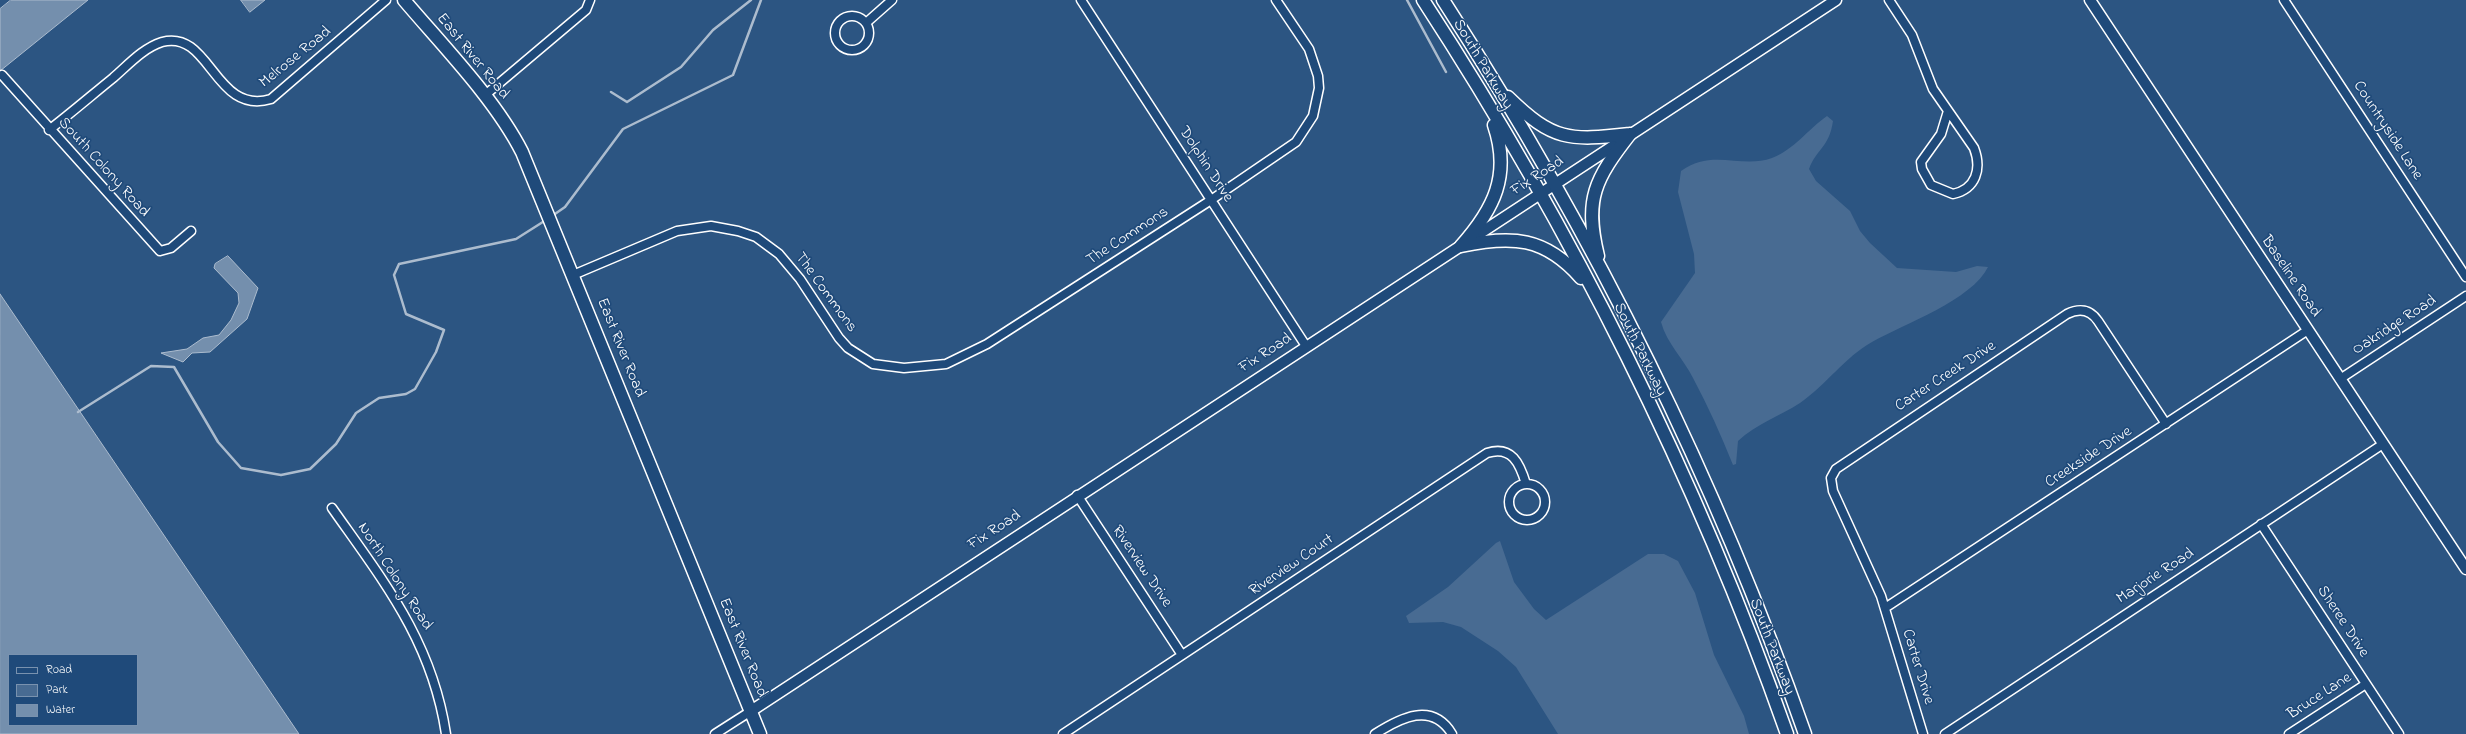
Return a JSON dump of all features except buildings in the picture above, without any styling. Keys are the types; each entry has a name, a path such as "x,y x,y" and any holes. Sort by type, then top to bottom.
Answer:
{"main road":[{"name":"East River Road","path":"404,0 484,96 517,142 554,225 572,275 760,734"},
{"name":"South Parkway","path":"1423,0 1481,92 1539,193 1593,293 1640,385 1734,596 1787,734"},
{"name":"South Parkway","path":"1444,0 1498,87 1553,184 1642,349 1708,488 1753,596 1805,734"},
{"path":"1498,87 1528,116 1556,134 1580,138 1630,134"},
{"path":"1461,246 1492,204 1500,179 1501,166 1499,138 1481,92"},
{"path":"1600,271 1591,223 1593,194 1609,162 1630,134"},
{"path":"1461,246 1504,239 1522,240 1536,244 1560,258 1593,293"}],"street":[{"name":"Melrose Road","path":"50,130 142,53 163,42 180,42 195,50 229,91 236,97 253,102 271,99 386,0"},
{"path":"484,96 586,10 590,0"},
{"path":"866,23 892,0"},
{"name":"Dolphin Drive","path":"1081,0 1306,346"},
{"name":"The Commons","path":"572,275 677,231 710,226 738,231 756,237 779,254 800,279 839,338 848,348 873,364 904,368 946,364 987,344 1211,200 1296,142 1313,116 1319,88 1314,62 1309,49 1276,0"},
{"name":"Fix Road","path":"715,734 1077,495 1461,246 1539,193 1836,0"},
{"path":"1889,0 1912,36 1933,89 1974,148 1978,158 1976,177 1965,190 1953,194 1931,184 1922,169 1921,162 1941,134 1948,111"},
{"name":"Baseline Road","path":"2090,0 2466,569"},
{"name":"Countryside Lane","path":"2284,0 2466,277"},
{"path":"856,16 866,23 869,34 863,46 850,50 841,46 837,41 836,26 845,17 856,16"},
{"name":"South Colony Road","path":"2,75 160,251 172,248 190,231"},
{"name":"Oakridge Road","path":"2340,379 2466,296"},
{"name":"Carter Creek Drive","path":"1885,608 1876,584 1833,491 1831,482 1833,474 1838,466 1855,454 2054,323 2078,310 2088,312 2095,317 2166,424"},
{"name":"Creekside Drive","path":"1885,608 2308,330"},
{"name":"Marjorie Road","path":"1945,734 2383,444"},
{"name":"Riverview Court","path":"1063,734 1487,453 1500,451 1515,458 1520,464 1526,484"},
{"path":"1526,484 1540,489 1545,500 1542,512 1531,520 1516,516 1510,503 1513,492 1526,484"},
{"name":"Riverview Drive","path":"1077,495 1182,655"},
{"name":"North Colony Road","path":"332,508 396,600 424,651 439,695 446,734"},
{"name":"Sheree Drive","path":"2262,524 2399,734"},
{"name":"Carter Drive","path":"1885,608 1923,734"},
{"name":"Bruce Lane","path":"2289,734 2366,684"},
{"path":"1375,734 1396,721 1417,715 1436,719 1452,734"}],"green space":[{"path":"1827,116 1833,121 1829,137 1809,169 1816,181 1850,211 1860,231 1870,243 1897,268 1956,272 1977,266 1988,267 1980,279 1968,290 1936,310 1862,348 1800,403 1745,435 1738,441 1736,464 1733,465 1699,389 1667,337 1661,322 1695,273 1694,254 1678,192 1681,171 1693,164 1704,161 1760,161 1772,158 1787,150"},
{"path":"1500,541 1514,582 1534,609 1546,620 1648,554 1664,554 1678,561 1695,593 1714,655 1744,716 1749,734 1558,734 1516,667 1498,651 1461,627 1443,622 1409,623 1406,616 1448,587"}],"water":[{"path":"11,0 88,0 0,71 0,9"},
{"path":"241,0 265,0 250,12"},
{"path":"228,256 258,288 247,319 210,352 192,353 183,362 161,353 187,349 203,338 219,335 231,320 239,303 238,293 214,268 215,264"},
{"path":"0,294 299,734 0,734"}],"waterway":[{"path":"611,92 627,102 681,67 713,30 751,0"},
{"path":"552,216 565,207 623,129 733,75 761,0"},
{"path":"1407,0 1446,72"},
{"path":"78,412 151,366 174,367 218,442 241,468 281,475 310,469 336,444 356,413 379,398 406,394 415,389 436,352 444,330 406,314 394,275 399,264 516,239 546,220"}]}
